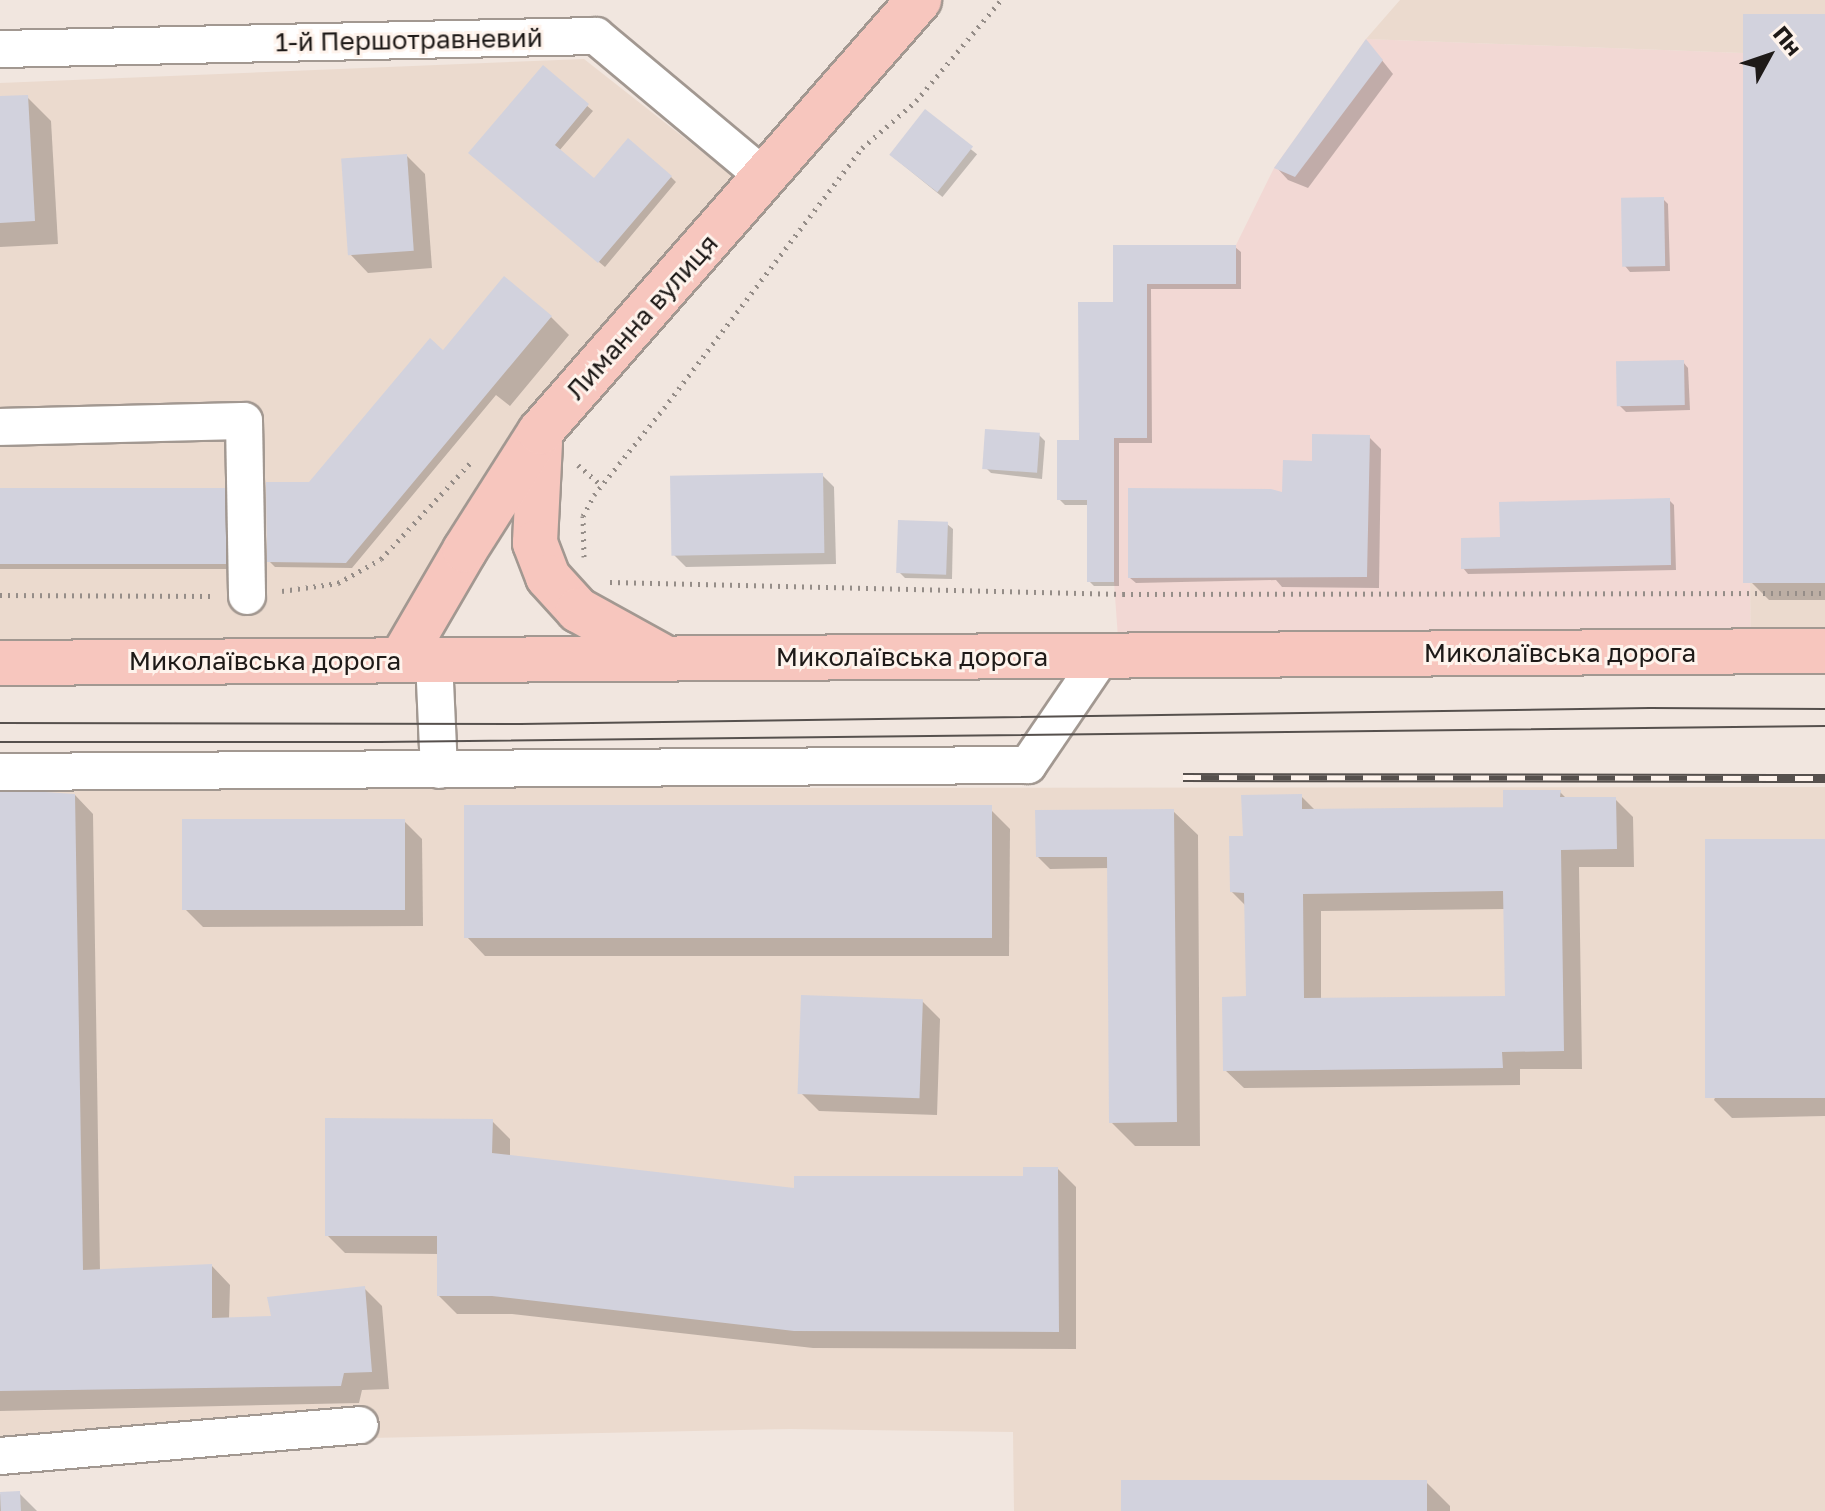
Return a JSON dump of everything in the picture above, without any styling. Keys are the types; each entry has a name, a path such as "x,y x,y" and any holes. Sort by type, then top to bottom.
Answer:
{"main road":[{"name":"Лиманна вулиця","path":"417,660 465,550 540,432 919,0"},
{"path":"540,432 535,543 548,577 578,610 666,658"},
{"name":"Миколаївська дорога","path":"0,663 1825,651"}],"street":[{"name":"1-й Першотравневий","path":"0,49 596,36 766,178"},
{"path":"0,427 244,421 247,596"},
{"path":"0,772 1028,765 1102,656"},
{"path":"417,660 439,770"},
{"path":"0,1456 360,1425"}],"path":[{"path":"586,569 583,516 594,495 862,148 916,101 1001,0"},
{"path":"599,582 1123,594 1825,593"},
{"path":"0,595 247,596 338,583"}],"shaded area":[{"path":"1400,0 1825,0 1825,648 1751,649 1743,53 1366,39"},
{"path":"1366,39 1743,53 1751,649 1119,652 1114,582 1113,245 1236,245 1274,168"},
{"path":"584,59 743,184 388,652 0,654 0,83"},
{"path":"0,781 803,788 1825,787 1825,1511 1014,1511 1013,1432 790,1429 0,1446"}],"building":[{"path":"1743,14 1825,14 1825,583 1743,583"},
{"path":"1366,39 1383,60 1295,177 1274,168"},
{"path":"543,65 589,104 555,145 594,178 628,138 672,176 598,263 468,153"},
{"path":"28,95 35,221 0,223 0,96"},
{"path":"925,109 973,147 937,192 889,155"},
{"path":"407,154 414,251 348,255 341,159"},
{"path":"1664,197 1665,266 1622,267 1621,198"},
{"path":"1113,245 1236,245 1236,284 1147,284 1147,438 1114,438 1114,582 1087,582 1087,500 1057,500 1057,440 1079,440 1078,302 1113,302"},
{"path":"504,276 552,316 346,563 267,562 266,482 309,482 430,338 443,350"},
{"path":"1684,360 1685,405 1617,406 1616,361"},
{"path":"985,429 1040,433 1037,473 982,469"},
{"path":"1312,434 1370,435 1367,577 1128,578 1128,488 1271,489 1282,492 1283,460 1312,461"},
{"path":"823,473 824,553 671,556 670,476"},
{"path":"0,488 226,488 226,564 0,564"},
{"path":"1670,498 1671,565 1461,569 1461,538 1500,537 1499,502"},
{"path":"898,520 948,522 946,575 896,573"},
{"path":"0,789 75,794 83,1270 212,1264 212,1318 271,1316 267,1297 365,1286 372,1372 344,1373 341,1386 0,1391"},
{"path":"1503,790 1561,790 1560,797 1616,797 1617,849 1561,850 1564,1051 1502,1052 1503,1068 1223,1071 1222,997 1246,996 1244,893 1230,892 1229,836 1243,836 1241,795 1302,794 1302,809 1503,807","holes":["1503,891 1505,996 1304,998 1303,894"]},
{"path":"464,805 992,805 992,938 464,938"},
{"path":"1174,809 1177,1122 1109,1123 1107,857 1036,857 1035,810"},
{"path":"182,819 405,819 405,910 182,910"},
{"path":"1705,839 1825,839 1825,1098 1705,1098"},
{"path":"801,995 923,999 919,1098 798,1094"},
{"path":"325,1118 493,1119 492,1153 794,1188 794,1176 1023,1176 1023,1167 1058,1167 1059,1332 794,1331 492,1296 437,1296 437,1236 325,1236"},
{"path":"1121,1480 1427,1480 1427,1511 1121,1511"},
{"path":"20,1491 21,1511 1,1511 0,1492"}],"tram line":[{"path":"0,723 520,724 1650,708 1825,709"},
{"path":"0,742 380,742 1825,726"}],"railway":[{"path":"1183,777 1825,778"}]}
